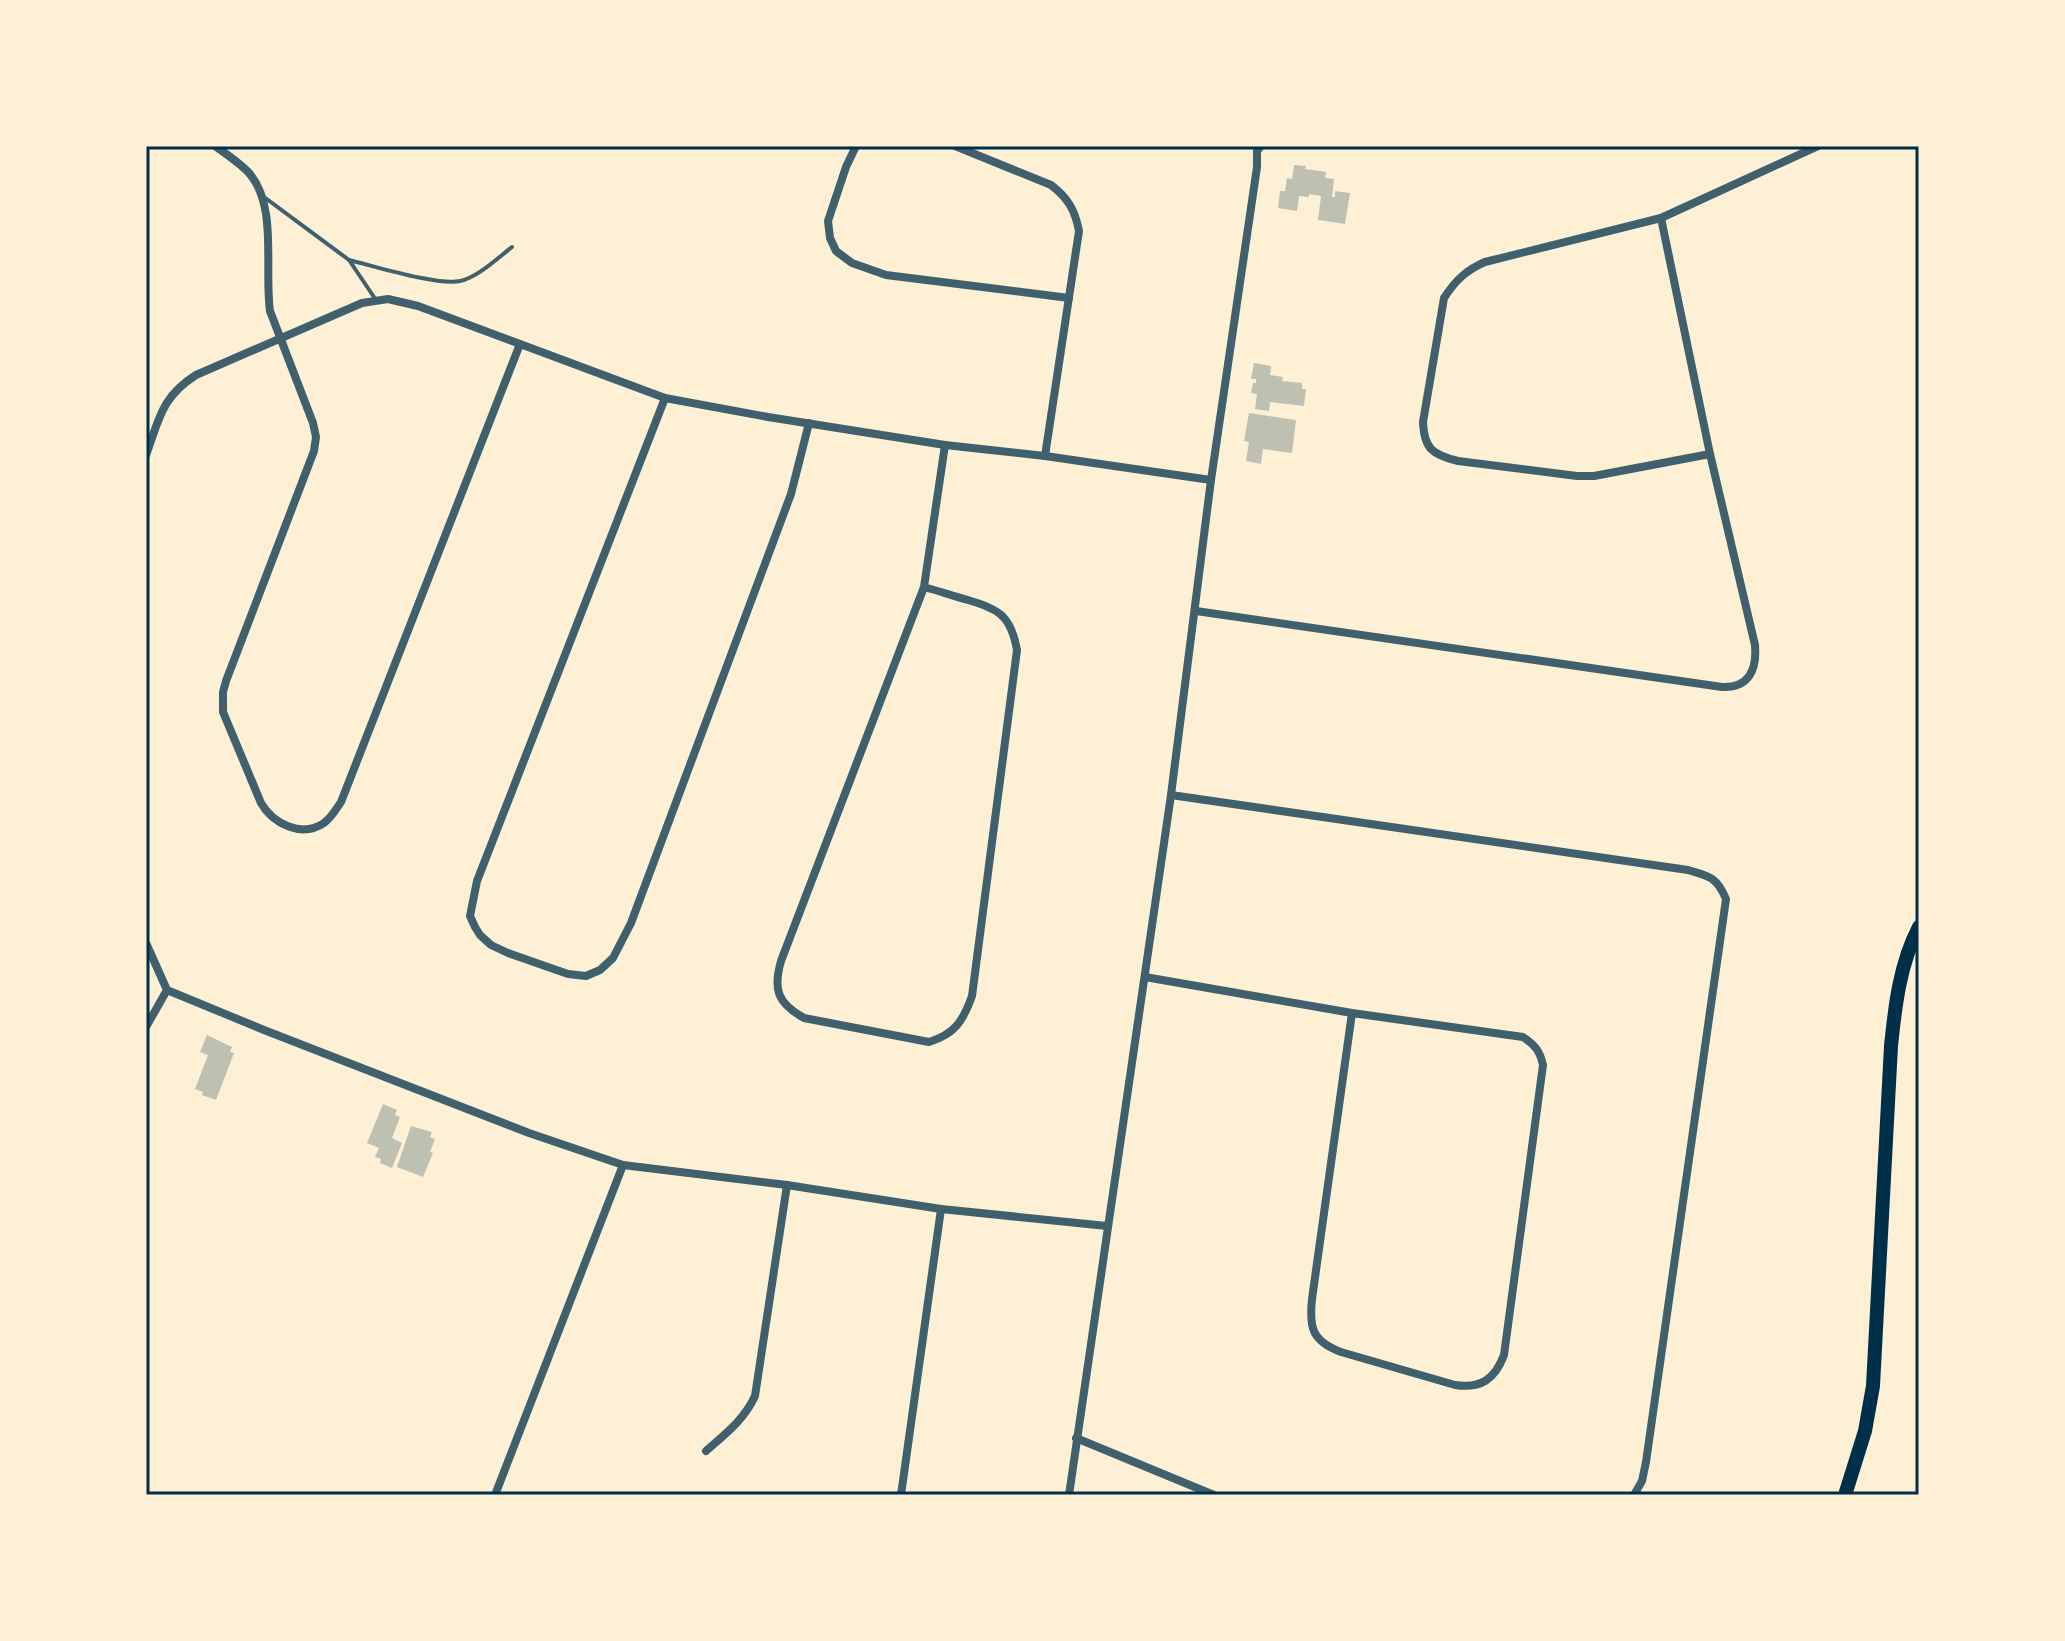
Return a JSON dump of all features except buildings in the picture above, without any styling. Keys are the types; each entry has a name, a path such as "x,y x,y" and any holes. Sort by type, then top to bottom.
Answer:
{"highway":[{"path":"1845,1495 1865,1431 1873,1386 1891,1046 1901,981 1919,927"}],"street":[{"path":"215,146 249,174 262,196 268,215 270,311 316,437 314,451 226,681 222,703 253,787 266,812 283,825 304,829 316,827 325,822 341,802 520,344"},
{"path":"856,146 828,221 830,238 836,251 852,263 886,275 1069,298"},
{"path":"955,146 1051,185 1072,206 1079,231 1045,456"},
{"path":"1710,454 1594,476 1577,476 1445,458 1433,452 1423,436 1423,422 1444,298 1462,274 1485,262 1661,218 1818,146"},
{"path":"1069,1495 1171,795 1258,148"},
{"path":"1196,611 1733,688 1745,682 1756,660 1755,645 1710,454 1661,218"},
{"path":"146,455 165,405 182,384 196,375 362,303 376,300 401,301 418,306 665,398 945,445 1211,480"},
{"path":"665,398 477,881 472,903 470,916 475,927 491,945 568,974 586,976 600,970 613,958 631,923 791,494 809,423"},
{"path":"924,587 1001,612 1010,623 1017,650 972,996 965,1016 955,1028 943,1038 929,1042 804,1018 790,1011 782,1002 777,978 924,587 945,445"},
{"path":"1171,795 1688,870 1713,878 1721,888 1726,899 1646,1462 1642,1481 1634,1495"},
{"path":"146,943 167,990 529,1133 623,1165 787,1185 941,1209 1107,1226"},
{"path":"1145,977 1352,1013 1523,1037 1533,1043 1540,1052 1543,1065 1504,1355 1493,1375 1482,1383 1470,1387 1341,1352 1317,1338 1311,1327 1312,1299 1352,1013"},
{"path":"146,1027 167,990"},
{"path":"495,1495 623,1165"},
{"path":"706,1451 739,1421 755,1396 787,1185"},
{"path":"901,1495 941,1209"},
{"path":"1076,1438 1214,1495"}],"lane":[{"path":"262,196 349,260 376,300"},
{"path":"349,260 442,281 461,281 512,247"}]}
